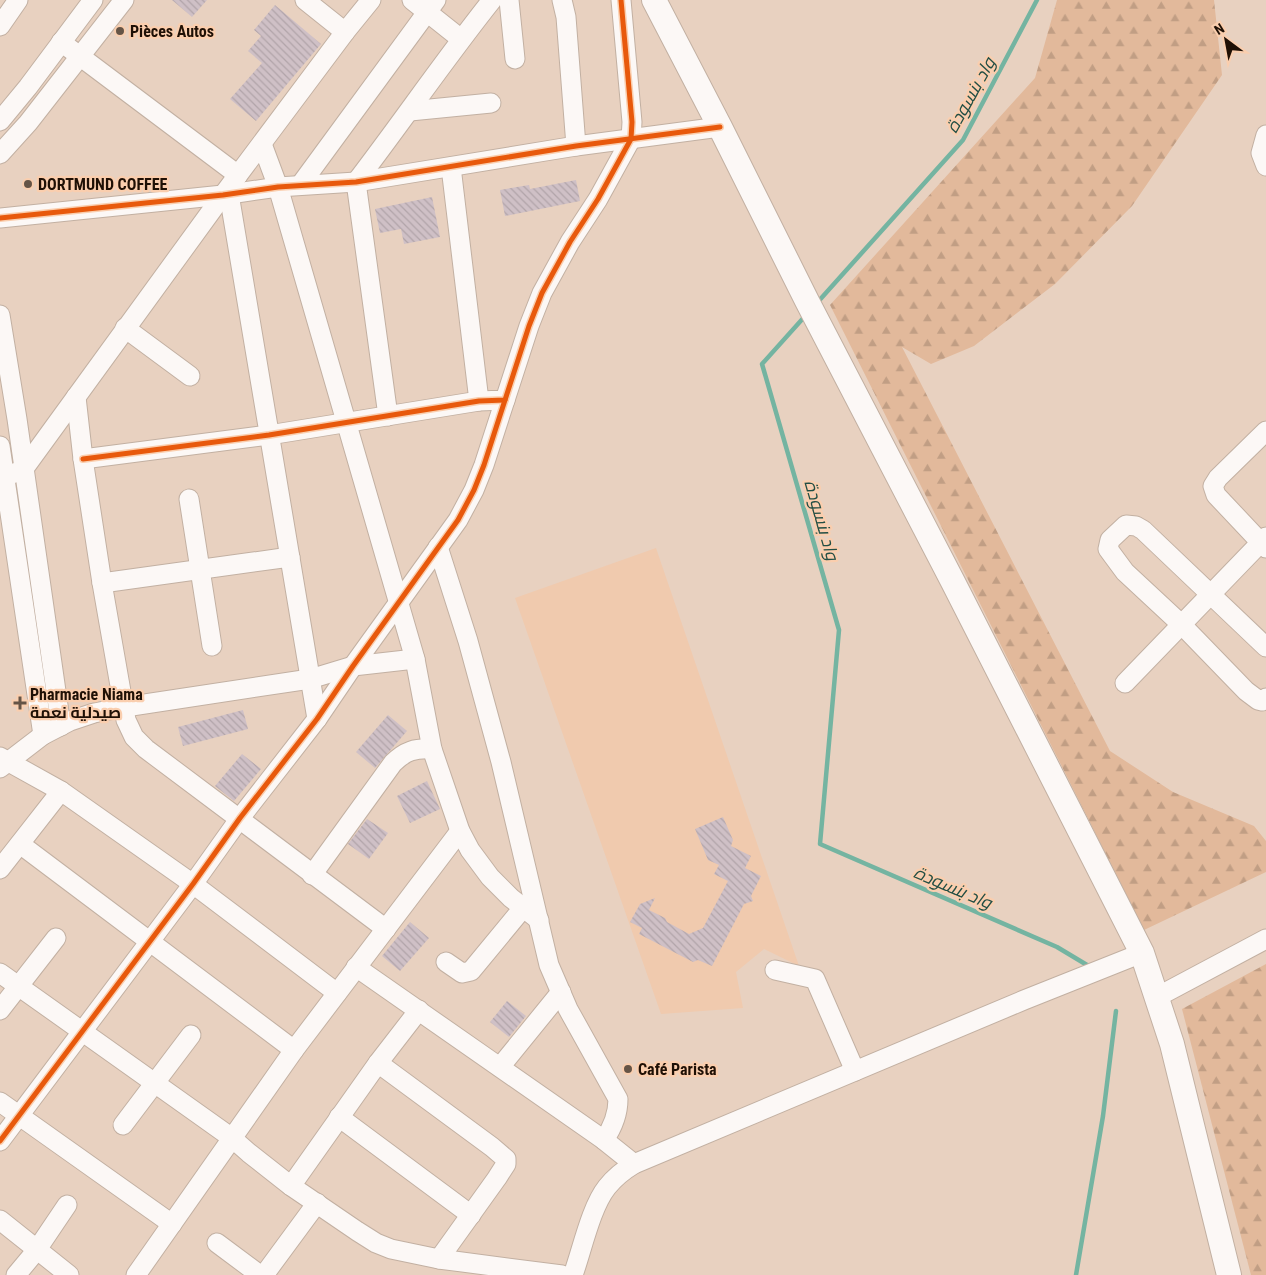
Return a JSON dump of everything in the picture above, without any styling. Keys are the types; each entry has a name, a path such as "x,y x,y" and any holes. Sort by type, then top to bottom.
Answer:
{"main road":[{"path":"654,0 1142,953 1177,1063 1229,1275"}],"street":[{"path":"0,26 18,0"},
{"path":"0,120 28,87 93,0"},
{"path":"0,154 28,123 124,0"},
{"path":"305,0 345,32"},
{"path":"3,478 24,470 125,328 345,32 371,0"},
{"path":"412,0 432,6 461,39"},
{"path":"388,416 356,182 492,0"},
{"path":"509,0 514,59"},
{"path":"562,0 566,17 576,146"},
{"path":"0,1141 193,884 240,818 317,719 458,520 474,490 484,465 528,326 542,293 631,139 632,122 621,0"},
{"path":"301,184 432,6"},
{"path":"61,42 238,175"},
{"path":"410,111 491,103"},
{"path":"0,218 226,194 301,184 356,182 576,146 720,128"},
{"path":"1266,136 1262,153 1266,166"},
{"path":"262,144 278,187 399,602 414,659 432,749 460,832 484,870 523,908 539,920"},
{"path":"451,167 479,401"},
{"path":"226,194 317,719"},
{"path":"0,315 62,726"},
{"path":"125,328 190,376"},
{"path":"76,397 83,459 102,584 128,727 140,744 386,929"},
{"path":"83,459 346,424 479,401 505,400"},
{"path":"1125,683 1264,543 1216,495 1213,486 1218,478 1266,431"},
{"path":"0,446 3,478 43,735"},
{"path":"190,499 212,646"},
{"path":"1266,647 1143,530 1130,525 1126,526 1109,543 1108,549 1125,572 1182,625 1246,691 1258,700 1266,698"},
{"path":"438,547 468,641 501,762 549,965 576,1024 618,1099 614,1124 604,1140"},
{"path":"102,584 290,557"},
{"path":"2,762 43,735 82,717 125,707 310,678 353,666 414,659"},
{"path":"312,875 393,763 407,752 417,749 432,749"},
{"path":"2,762 61,791 193,884 337,993"},
{"path":"0,869 61,791"},
{"path":"136,1275 294,1050 460,832"},
{"path":"20,844 294,1050"},
{"path":"446,962 462,973 471,971 523,908"},
{"path":"0,1010 56,938"},
{"path":"1157,997 1266,939"},
{"path":"573,1275 591,1220 603,1192 617,1177 634,1164 1024,1000 1142,953"},
{"path":"356,967 604,1140 634,1164"},
{"path":"775,970 815,979 854,1071"},
{"path":"0,973 232,1138 291,1186 376,1243 406,1253 439,1259 562,1275"},
{"path":"500,1067 561,992"},
{"path":"291,1186 378,1063 419,1010"},
{"path":"124,1124 191,1035"},
{"path":"378,1063 506,1159 506,1164 502,1170 439,1259"},
{"path":"0,1102 172,1224"},
{"path":"339,1117 471,1215"},
{"path":"264,1275 317,1203"},
{"path":"16,1275 36,1251 67,1206"},
{"path":"0,1220 36,1251 69,1275"},
{"path":"217,1242 260,1275"}],"shaded area":[{"path":"656,548 799,966 764,949 736,972 743,1008 661,1014 515,598"}],"green space":[{"path":"1057,0 1214,0 1222,75 1132,206 1055,284 974,346 931,364 902,347 1110,751 1173,792 1254,826 1266,841 1266,872 1144,930 830,305 1035,78"},
{"path":"1266,964 1266,1275 1251,1275 1182,1009"}],"building":[{"path":"172,0 207,0 192,17"},
{"path":"275,5 321,44 256,121 230,99 262,63 248,51 261,36 254,30"},
{"path":"576,180 580,201 505,216 500,190 529,185 530,189"},
{"path":"432,197 440,237 404,244 401,229 380,233 375,209"},
{"path":"243,710 248,729 183,746 178,727"},
{"path":"388,715 407,731 375,768 356,752"},
{"path":"242,754 261,769 234,801 215,786"},
{"path":"427,781 440,809 410,823 397,796"},
{"path":"723,817 733,840 731,846 751,856 745,868 761,876 751,896 753,901 744,904 712,966 698,960 693,962 639,934 642,928 630,922 640,904 655,898 649,910 665,918 667,922 689,934 703,928 728,881 714,874 719,865 708,860 695,829"},
{"path":"367,819 388,833 369,859 348,844"},
{"path":"410,922 429,938 400,971 382,956"},
{"path":"507,1001 526,1016 509,1037 490,1022"}],"waterway":[{"name":"واد بنسودة","path":"816,304 963,140 1037,0"},
{"name":"واد بنسودة","path":"806,315 762,364 839,630 820,844 1057,947 1092,968"},
{"name":"واد بنسودة","path":"1076,1275 1103,1116 1116,1011"}],"cycle path":[{"path":"83,459 269,435 479,401 505,400 529,326 542,293 631,139 632,122 621,0"},
{"path":"0,218 223,195 278,187 356,182 576,146 720,127"},
{"path":"0,1141 193,884 240,818 317,719 458,520 474,490 484,465 505,400"}],"place":[{"name":"Pièces Autos","path":"120,31"},
{"name":"DORTMUND COFFEE","path":"28,184"},
{"name":"Pharmacie Niama صيدلية نعمة","path":"20,703"},
{"name":"Café Parista","path":"628,1069"}]}
